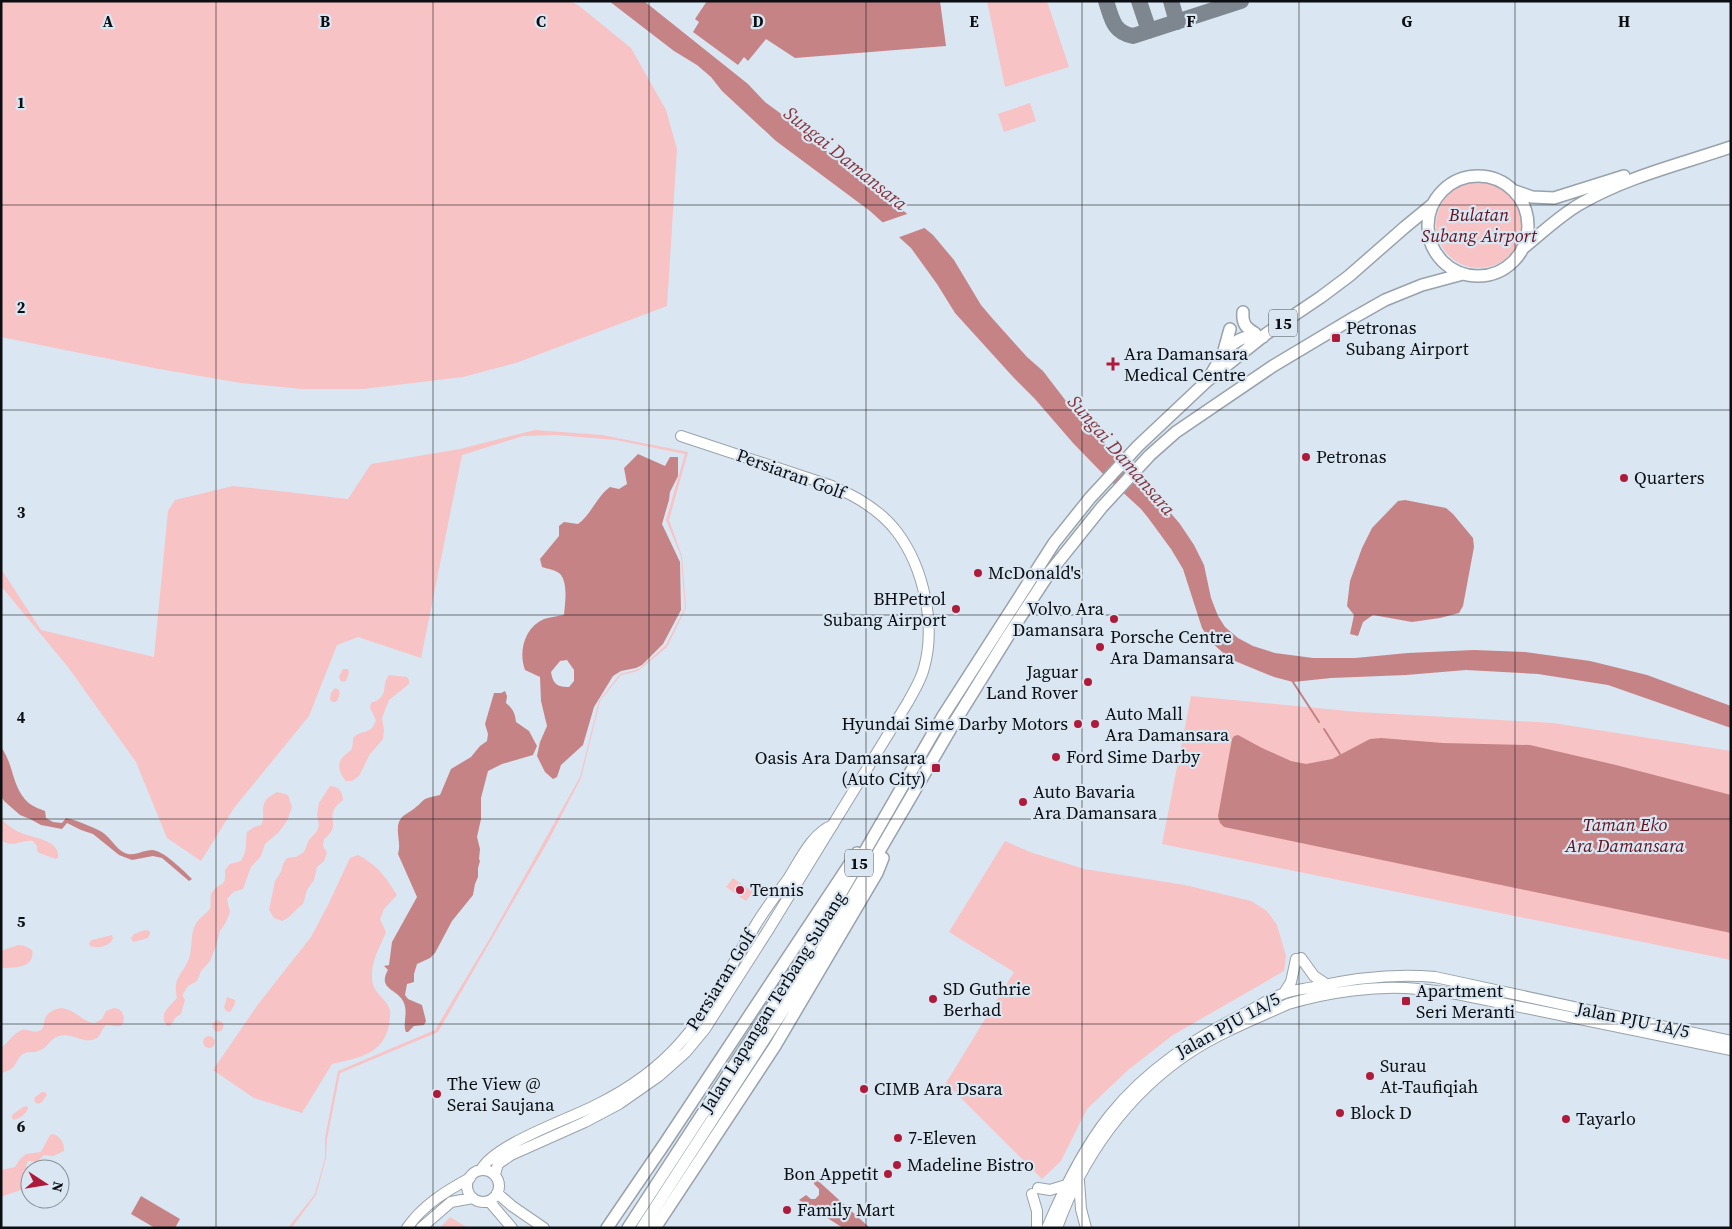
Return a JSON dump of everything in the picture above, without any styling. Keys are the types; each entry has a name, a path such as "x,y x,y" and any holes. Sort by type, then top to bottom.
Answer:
{"main road":[{"name":"15","path":"1515,191 1532,197 1554,198 1595,186 1731,139"},
{"name":"15","path":"1522,249 1527,234 1528,219 1523,204 1515,191 1504,182 1491,177 1477,175 1463,178 1451,184 1440,193 1433,204 1428,218 1428,232 1432,246 1440,258 1450,268 1463,274 1481,276 1493,274 1511,263 1522,249 1577,205 1630,181 1731,147"},
{"name":"Jalan Lapangan Terbang Subang","path":"628,1228 800,964 936,728 1017,598 1054,543 1090,498 1138,446 1207,381 1262,335 1321,297 1349,276 1433,204"},
{"name":"Jalan Lapangan Terbang Subang","path":"642,1228 817,958 897,824 954,723 1008,636 1050,572 1102,507 1150,455 1176,432 1273,366 1385,300 1422,285 1463,274"},
{"path":"1243,312 1243,323 1246,328 1262,335"},
{"path":"1207,381 1223,354 1233,330 1262,335"},
{"path":"1223,354 1241,338 1262,335"},
{"path":"609,1226 853,859 885,818"},
{"path":"656,1228 780,1038 877,873 897,824"}],"street":[{"name":"Persiaran Golf","path":"481,1170 487,1160 503,1148 600,1104 655,1073 686,1052 705,1029 834,824 908,702 924,668 929,629 922,583 908,549 897,532 882,517 847,492 681,436"},
{"path":"1284,993 1291,982 1299,959 1314,976 1326,984"},
{"name":"Jalan PJU 1A/5","path":"1047,1228 1066,1185 1088,1146 1109,1116 1133,1088 1185,1046 1284,993 1350,980 1415,975 1435,977 1731,1041"},
{"name":"Jalan PJU 1A/5","path":"1057,1228 1079,1177 1115,1121 1141,1091 1160,1074 1189,1053 1288,1004 1316,997 1371,989 1417,988 1457,994 1731,1050"},
{"name":"Persiaran Golf","path":"495,1174 498,1164 512,1155 612,1108 655,1073"},
{"path":"407,1228 412,1220 437,1197 481,1170 495,1174 499,1183 498,1193 489,1201 478,1201 470,1195 468,1186 470,1178"},
{"path":"1079,1177 1081,1209 1086,1228"},
{"path":"1037,1228 1035,1191 1050,1190 1066,1185"},
{"path":"498,1193 512,1206 544,1228"},
{"path":"421,1228 451,1202 473,1198"},
{"path":"489,1201 512,1228"}],"green space":[{"path":"1,1 569,1 578,5 631,48 666,110 677,149 667,306 516,363 463,377 363,389 302,389 241,383 159,369 1,337"},
{"path":"987,1 1047,1 1069,67 1005,87"},
{"path":"1030,103 1036,121 1004,132 998,114"},
{"name":"Bulatan Subang Airport","path":"1479,182 1495,185 1503,189 1515,201 1519,209 1522,225 1519,241 1515,249 1503,261 1495,265 1479,268 1463,265 1455,261 1443,249 1439,241 1436,225 1439,209 1443,201 1455,189 1463,185"},
{"path":"535,430 602,435 688,452 669,520 682,556 686,608 667,647 638,671 621,675 600,701 581,778 547,843 438,1032 340,1073 327,1139 326,1158 316,1195 292,1227 288,1228 315,1194 325,1158 325,1138 338,1071 435,1030 490,938 580,777 599,701 620,674 639,669 666,645 685,608 681,556 666,520 685,454 616,440 556,435 523,436 462,455 421,658 358,637 337,645 309,716 234,808 201,861 167,838 136,762 68,667 1,586 1,569 41,630 154,657 168,511 175,500 233,486 348,499 371,464 460,449"},
{"path":"343,669 348,669 349,673 346,681 342,682 339,676"},
{"path":"389,675 407,677 409,684 389,700 382,718 383,739 370,754 359,776 352,781 346,781 340,770 340,761 351,750 353,738 369,730 374,725 376,720 370,708 371,703 383,694 386,679"},
{"path":"335,688 339,690 339,696 336,702 332,702 330,699 331,693"},
{"name":"Taman Eko Ara Damansara","path":"1191,696 1358,712 1553,723 1731,751 1731,960 1162,844"},
{"path":"330,786 340,790 343,800 333,811 333,829 324,839 323,846 327,853 324,861 317,867 314,880 307,890 303,904 282,921 274,918 269,910 275,881 287,858 296,857 304,852 309,840 317,831 319,825 317,814 319,803"},
{"path":"277,792 288,795 292,807 287,821 279,832 265,844 261,856 251,867 243,889 233,892 227,899 230,912 220,931 210,961 201,971 197,981 188,986 183,994 185,1000 181,1014 176,1017 170,1026 167,1026 164,1014 177,998 176,984 190,955 195,925 209,910 212,893 225,880 225,870 230,864 241,861 245,850 247,832 261,825 264,803"},
{"path":"1,819 18,832 51,843 58,852 58,858 39,853 33,841 10,844 1,840"},
{"path":"1005,841 1030,852 1084,869 1185,885 1251,901 1267,911 1277,925 1286,956 1284,971 1173,1035 1128,1070 1087,1109 1061,1161 1042,1179 946,1083 1014,972 949,932"},
{"path":"358,855 371,863 380,872 397,895 384,909 380,919 386,932 376,954 372,971 374,987 390,1010 386,1035 381,1043 368,1054 332,1064 302,1113 254,1098 213,1070 259,1003 311,937 350,858"},
{"name":"Tennis","path":"733,878 753,892 746,901 726,887"},
{"path":"145,930 150,931 148,938 133,942 131,938 134,934"},
{"path":"112,935 112,941 107,945 100,947 90,946 89,943 92,940"},
{"path":"18,945 32,950 31,960 23,966 1,968 1,951"},
{"path":"227,997 235,1000 235,1004 230,1012 226,1011 224,1007"},
{"path":"60,1008 71,1011 86,1021 95,1023 102,1019 106,1011 114,1008 119,1009 123,1015 124,1022 121,1026 106,1025 98,1037 92,1040 67,1035 56,1037 41,1050 23,1054 11,1069 1,1073 1,1048 19,1031 36,1032 41,1030 47,1015"},
{"path":"218,1020 224,1026 218,1032 212,1026"},
{"path":"211,1036 214,1037 214,1047 207,1048 204,1047 203,1040 204,1037"},
{"path":"45,1092 47,1095 38,1104 34,1098"},
{"path":"27,1106 28,1109 22,1116 14,1120 12,1118 12,1115"},
{"path":"50,1135 58,1136 64,1146 64,1151 53,1156 44,1155 40,1159 20,1159 26,1154 41,1152"},
{"path":"20,1159 20,1190 1,1197 1,1170 15,1167"},
{"path":"450,1217 468,1228 440,1228"}],"shaded area":[{"path":"609,1 644,1 748,84 765,102 805,135 877,189 933,235 954,260 981,305 992,318 1027,357 1043,371 1079,418 1158,498 1180,524 1204,565 1211,598 1218,616 1225,627 1238,638 1253,646 1275,653 1313,658 1355,658 1474,650 1525,652 1590,661 1647,675 1731,706 1731,728 1608,685 1538,674 1466,670 1293,682 1274,677 1230,659 1211,642 1202,628 1183,569 1149,519 1073,443 955,313 911,248 870,211 776,141 697,65 674,51"},
{"path":"707,1 940,1 946,46 795,58 766,39 748,61 744,57 738,65 693,32 699,22 695,19"},
{"path":"638,454 665,466 670,457 678,457 678,476 670,492 662,524 680,562 681,610 663,644 642,665 621,671 613,676 594,707 583,745 561,765 557,777 553,779 545,772 537,756 540,742 547,726 541,701 540,677 525,670 522,655 525,640 537,623 544,619 564,615 565,589 563,579 559,573 542,567 540,559 559,536 559,526 564,522 578,524 587,516 605,491 610,487 619,489 627,484 624,468","holes":["567,660 574,670 574,681 569,687 556,684 551,672 560,661"]},
{"path":"1405,500 1446,508 1473,538 1474,547 1463,606 1459,613 1412,622 1373,615 1363,622 1358,636 1350,634 1354,615 1347,606 1350,581 1362,548 1372,528 1398,501"},
{"path":"505,691 507,696 506,703 513,711 516,722 529,731 537,746 533,755 502,764 488,771 481,798 481,819 477,837 480,861 473,895 452,921 435,953 430,958 417,964 414,982 407,984 405,995 408,999 422,1005 426,1021 424,1025 414,1026 406,1032 405,1005 400,997 386,985 385,976 388,970 384,966 389,965 392,942 417,897 398,854 399,822 425,799 440,795 451,769 471,757 487,741 488,734 485,724 494,693"},
{"name":"Taman Eko Ara Damansara","path":"1238,735 1291,761 1306,764 1332,759 1370,739 1381,738 1443,743 1530,745 1731,795 1731,933 1224,827 1220,823 1218,816 1232,739"},
{"path":"1,747 9,762 19,791 30,804 45,811 46,818 53,822 62,823 66,818 89,826 102,832 119,849 128,854 149,850 162,853 192,879 189,881 162,858 153,856 132,860 119,855 93,834 67,823 62,829 41,825 20,815 1,796"},
{"path":"815,1178 870,1228 843,1228 799,1200 806,1195 811,1199 815,1199 819,1195 819,1189 814,1184"},
{"path":"141,1196 180,1219 175,1228 155,1228 131,1214"}],"pier":[{"path":"910,213 927,227 897,238 881,223"}],"waterway":[{"path":"1294,680 1293,682 1319,722"},
{"path":"1324,729 1340,754"}],"taxiway":[{"path":"1106,1 1117,28 1133,36 1241,1"},
{"path":"1139,1 1149,31"},
{"path":"1171,1 1177,22"}],"place":[{"name":"Petronas Subang Airport","path":"1336,338"},
{"name":"Ara Damansara Medical Centre","path":"1113,364"},
{"name":"Petronas","path":"1306,457"},
{"name":"Quarters","path":"1624,478"},
{"name":"McDonald's","path":"978,573"},
{"name":"BHPetrol Subang Airport","path":"956,609"},
{"name":"Volvo Ara Damansara","path":"1114,619"},
{"name":"Porsche Centre Ara Damansara","path":"1100,647"},
{"name":"Jaguar Land Rover","path":"1088,682"},
{"name":"Hyundai Sime Darby Motors","path":"1078,724"},
{"name":"Auto Mall Ara Damansara","path":"1095,724"},
{"name":"Ford Sime Darby","path":"1056,757"},
{"name":"Oasis Ara Damansara (Auto City)","path":"936,768"},
{"name":"Auto Bavaria Ara Damansara","path":"1023,802"},
{"name":"Tennis","path":"740,890"},
{"name":"SD Guthrie Berhad","path":"933,999"},
{"name":"Apartment Seri Meranti","path":"1406,1001"},
{"name":"Surau At-Taufiqiah","path":"1370,1076"},
{"name":"CIMB Ara Dsara","path":"864,1089"},
{"name":"The View @ Serai Saujana","path":"437,1094"},
{"name":"Block D","path":"1340,1113"},
{"name":"Tayarlo","path":"1566,1119"},
{"name":"7-Eleven","path":"898,1138"},
{"name":"Madeline Bistro","path":"897,1165"},
{"name":"Bon Appetit","path":"888,1174"},
{"name":"Family Mart","path":"787,1210"}],"water label":[{"name":"Sungai Damansara","path":"846,158"},
{"name":"Sungai Damansara","path":"1122,455"}]}
